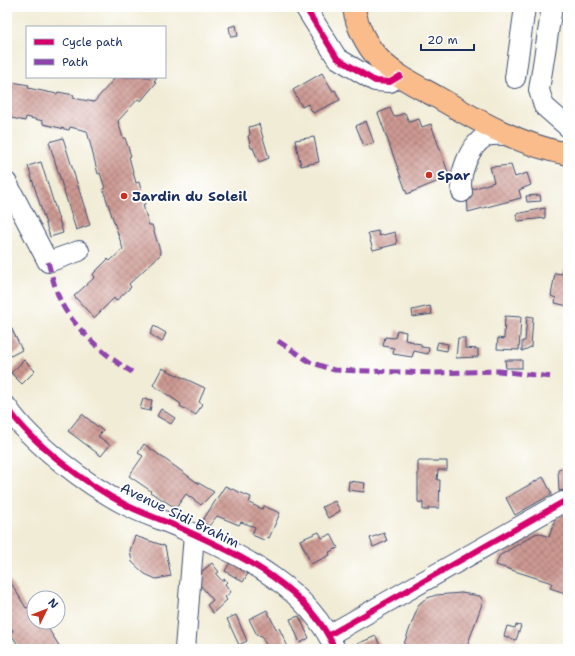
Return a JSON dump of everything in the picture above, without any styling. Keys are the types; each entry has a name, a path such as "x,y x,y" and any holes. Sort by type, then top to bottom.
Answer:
{"main road":[{"path":"354,7 365,40 389,68 400,76 507,135 568,154"}],"street":[{"path":"305,7 337,58 375,81 390,82 400,76"},
{"path":"514,78 525,7"},
{"path":"552,7 539,90 544,106 568,127"},
{"path":"462,192 460,184 468,158 477,143 486,137 507,135"},
{"path":"7,183 48,262 79,251"},
{"name":"Avenue Sidi Brahim","path":"7,407 40,445 83,478 125,504 194,534 262,570 288,587 312,611 332,642"},
{"path":"332,642 563,502 568,502"},
{"path":"185,649 194,534"}],"building":[{"path":"236,25 238,36 231,37 229,27"},
{"path":"322,73 333,91 335,90 340,100 313,113 308,104 302,107 293,90"},
{"name":"Jardin du Soleil","path":"156,78 154,81 156,83 141,101 138,99 118,121 123,138 125,138 131,156 129,157 136,183 139,182 145,204 143,205 149,225 152,225 161,254 129,284 131,287 116,301 114,298 94,318 74,296 95,277 93,274 108,259 110,261 123,249 103,189 105,188 100,173 98,174 87,131 70,127 69,130 43,124 43,121 26,117 25,121 7,117 7,84 12,85 12,82 29,85 28,88 57,94 58,92 74,95 73,98 94,102 114,79"},
{"path":"390,108 394,117 405,113 409,122 419,119 422,127 431,124 449,175 451,176 407,194 378,113"},
{"path":"366,121 374,143 364,146 356,126"},
{"path":"259,124 269,158 259,162 253,148 251,148 248,136 250,134 249,127"},
{"path":"314,137 319,162 301,166 295,140"},
{"path":"63,138 90,225 76,230 49,142"},
{"path":"41,162 63,233 50,237 28,166"},
{"path":"511,165 515,177 527,173 531,185 519,190 521,198 468,212 467,191 494,182 490,167"},
{"path":"540,195 541,201 527,202 526,196"},
{"path":"545,208 545,218 518,221 516,214"},
{"path":"378,231 379,236 395,232 397,244 373,250 368,233"},
{"path":"563,269 568,271 568,306 555,303 556,298 551,296 555,273 562,274"},
{"path":"430,306 432,314 413,317 412,310"},
{"path":"505,316 521,317 519,350 497,349 498,338 504,339"},
{"path":"527,316 533,317 531,347 522,351 522,341 525,341"},
{"path":"7,319 22,350 7,358"},
{"path":"154,326 166,333 162,342 150,334"},
{"path":"397,330 406,332 405,340 421,344 421,347 429,348 428,354 414,351 412,357 393,354 394,348 383,346 385,337 395,338"},
{"path":"458,338 465,338 465,348 478,349 478,357 456,358"},
{"path":"438,342 448,344 447,351 436,349"},
{"path":"24,360 35,371 22,384 11,373"},
{"path":"505,360 522,360 522,368 506,368"},
{"path":"162,368 205,388 199,402 202,404 196,415 180,406 181,404 153,385"},
{"path":"143,399 152,400 150,411 140,409"},
{"path":"161,409 175,418 171,424 157,416"},
{"path":"82,414 103,431 98,436 110,445 101,456 68,431"},
{"path":"144,444 195,481 214,492 201,505 186,494 176,508 150,492 151,491 129,476 143,456 138,453"},
{"path":"418,461 447,461 447,470 438,470 437,480 440,480 439,508 429,508 429,510 423,510 423,503 418,502"},
{"path":"568,467 568,490 559,491 558,469"},
{"path":"543,477 552,494 515,515 506,498"},
{"path":"349,481 365,483 364,492 348,490"},
{"path":"225,486 251,497 249,503 262,509 264,506 280,513 269,538 267,537 264,540 252,535 255,527 241,522 239,525 217,516 209,526 201,523"},
{"path":"335,501 340,511 328,518 322,507"},
{"path":"568,512 568,594 550,588 552,583 496,565 499,556 535,534 539,533 549,537 556,517 560,517 561,514"},
{"path":"319,532 322,538 331,534 338,548 329,552 330,555 311,564 300,540"},
{"path":"384,533 387,541 373,547 370,538"},
{"path":"135,536 165,546 171,576 156,579 145,574 132,562 130,550"},
{"path":"232,559 250,570 243,582 225,571"},
{"path":"212,563 219,572 216,574 222,581 225,579 227,582 225,584 231,592 225,597 227,600 213,613 207,605 213,600 200,585 201,572"},
{"path":"7,576 26,608 26,630 49,630 60,647 57,649 21,649 10,633 13,631 7,621"},
{"path":"461,593 480,596 483,601 466,649 402,649 419,604 425,599 436,595"},
{"path":"267,610 276,629 279,628 289,649 268,649 262,636 257,635 249,619"},
{"path":"236,615 247,641 239,645 227,619"},
{"path":"299,616 309,638 300,643 290,619"},
{"path":"516,625 521,626 516,640 504,636 507,626 515,628"},
{"path":"376,636 381,649 353,649 352,646"}],"marked path":[{"path":"48,262 58,295 68,314 97,346 132,372"},
{"path":"278,341 310,362 334,370 436,373 499,371 552,377"}],"cycle path":[{"path":"305,7 337,58 375,81 390,82 400,76"},
{"path":"7,407 17,421 45,449 78,475 111,497 133,509 179,527 209,541 273,577 309,608 323,627 335,649"},
{"path":"329,635 563,502 568,502"}],"place":[{"name":"Spar","path":"429,175"},
{"name":"Jardin du Soleil","path":"124,196"}]}
